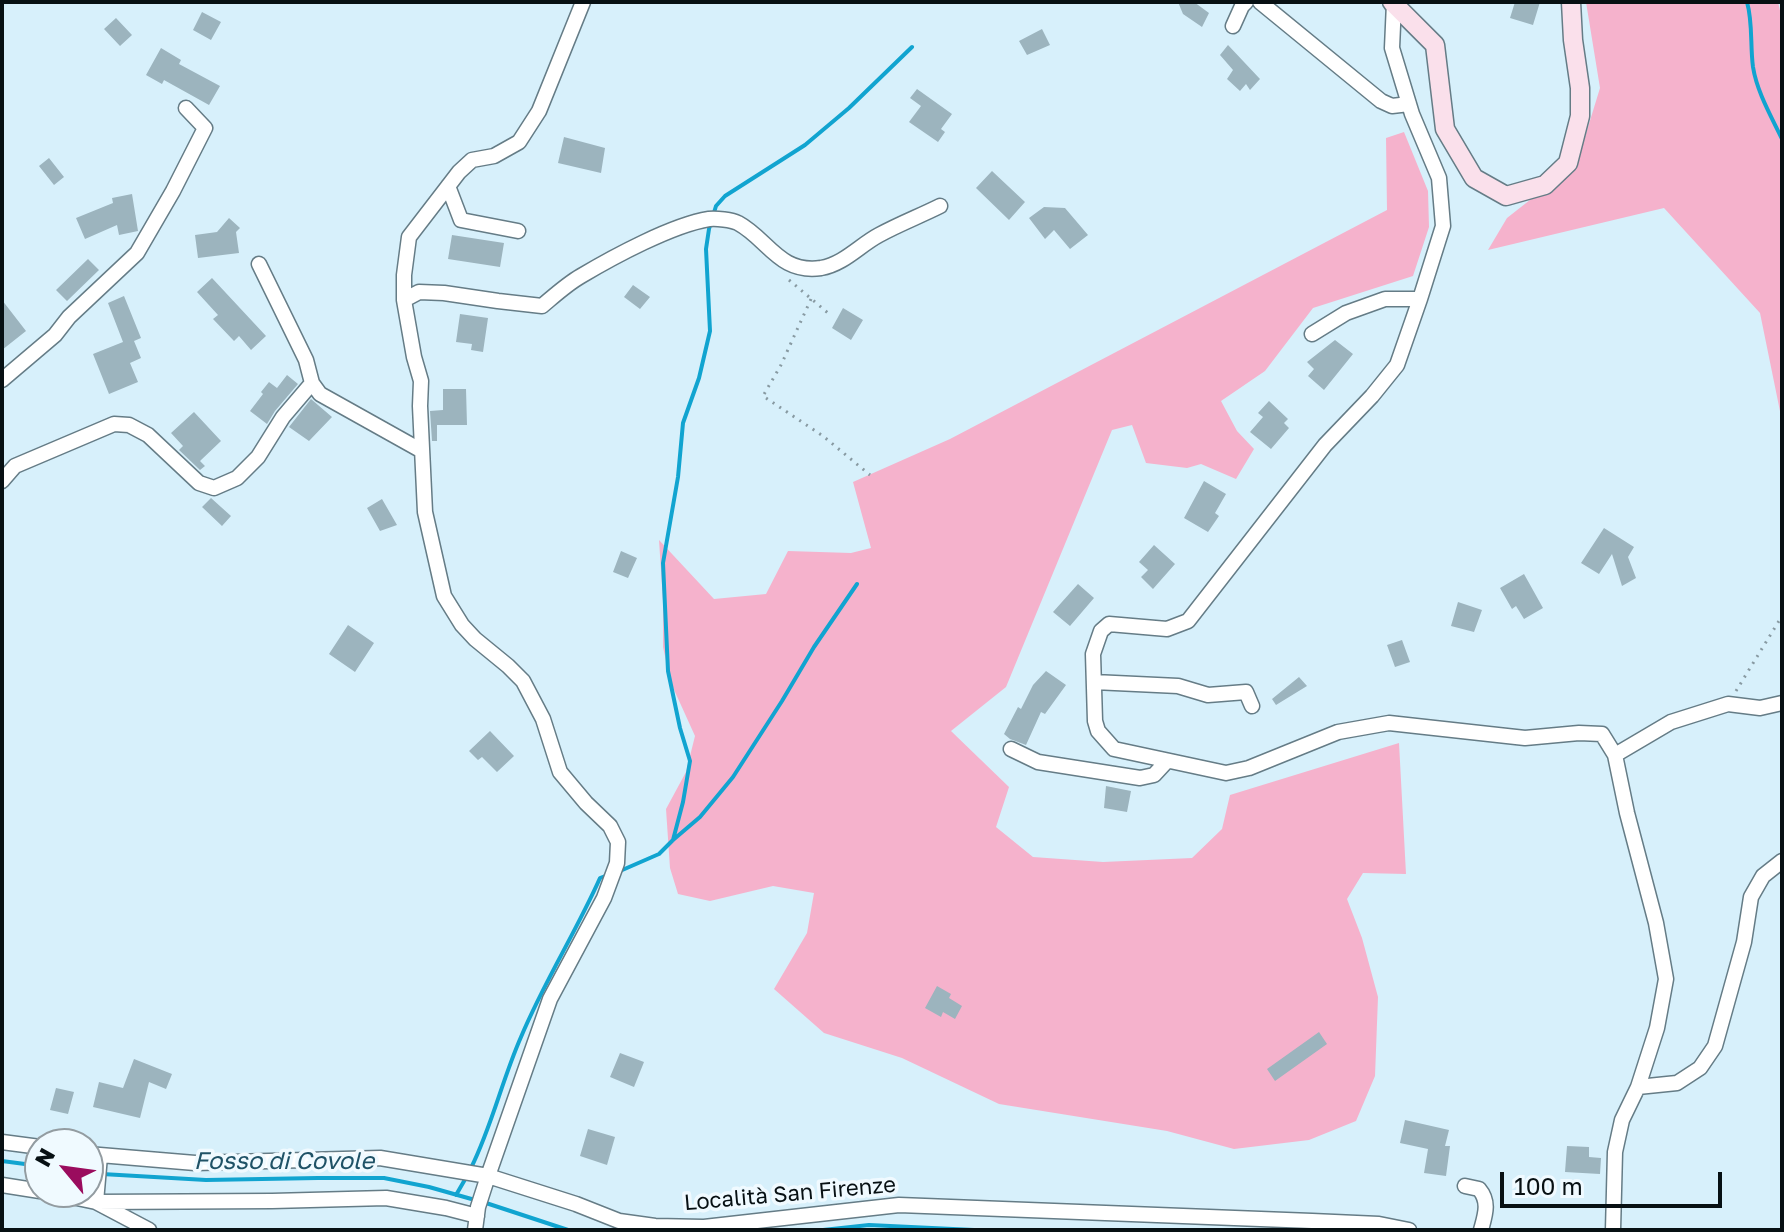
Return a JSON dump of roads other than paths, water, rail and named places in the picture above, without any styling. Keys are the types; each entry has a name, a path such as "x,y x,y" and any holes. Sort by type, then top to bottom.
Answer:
{"main road":[{"path":"1393,3 1435,45 1445,129 1474,178 1506,196 1545,185 1568,163 1580,116 1571,2"}],"street":[{"path":"104,1202 386,1198 446,1208 476,1222 484,1178 550,999 604,898 617,863 618,842 610,826 560,772 543,719 523,681 475,639 444,596 425,512 421,381 404,300 404,275 409,237 459,172 472,160 494,156 519,142 539,111 583,2"},
{"path":"1233,26 1246,2"},
{"path":"1260,2 1381,101 1392,106 1409,104"},
{"path":"1393,3 1392,48 1409,104 1439,178 1443,226 1397,365 1325,445 1188,621 1167,629 1109,624 1101,631 1093,654 1095,721 1098,731 1114,749 1226,773 1249,768 1338,732 1389,723 1525,738 1602,734 1615,755 1656,923 1666,979 1657,1028 1638,1087 1622,1120 1615,1152 1613,1230"},
{"path":"2,380 55,335 69,317 137,253 179,181 205,128 186,108"},
{"path":"448,186 461,220 518,231"},
{"path":"404,300 419,292 444,293 542,306 578,277 675,230 711,218 737,222 776,256 798,267 821,268 845,259 878,235 940,206"},
{"path":"259,264 306,360 312,383 320,394 422,451"},
{"path":"1312,334 1346,313 1385,299 1420,299"},
{"path":"2,481 15,466 114,424 129,425 148,435 199,483 214,488 237,478 258,457 283,417 312,383"},
{"path":"2,457 15,466"},
{"path":"1094,682 1178,686 1208,695 1246,692 1252,706"},
{"path":"1615,755 1671,722 1728,704 1760,708 1782,703"},
{"path":"1011,749 1038,762 1140,778 1154,775 1167,761"},
{"path":"1638,1087 1677,1083 1700,1068 1715,1046 1744,942 1751,897 1763,876 1782,861"},
{"path":"2,1142 24,1145"},
{"name":"Località San Firenze","path":"104,1164 380,1158 484,1178 576,1204 619,1221 655,1226 704,1227 899,1205 1339,1222 1379,1224 1409,1230"},
{"path":"2,1185 24,1188"},
{"path":"1465,1186 1479,1189 1486,1201 1481,1230"},
{"path":"104,1206 149,1230"}],"waterway":[{"path":"1747,2 1755,76 1782,139"},
{"path":"673,840 690,761 668,671 663,563 678,477 683,423 699,378 710,331 706,249 709,229 716,206 725,196 805,145 849,108 912,47"},
{"path":"620,871 659,854 700,817 733,777 857,584"},
{"path":"471,1168 530,1017 600,878 608,875"},
{"name":"Fosso di Covole","path":"2,1161 24,1164"},
{"name":"Fosso di Covole","path":"104,1174 206,1180 384,1178 475,1200"},
{"path":"456,1195 467,1176"},
{"name":"Fosso di Covole","path":"483,1202 568,1230"},
{"name":"Fosso di Covole","path":"823,1230 869,1225 974,1230"}]}
